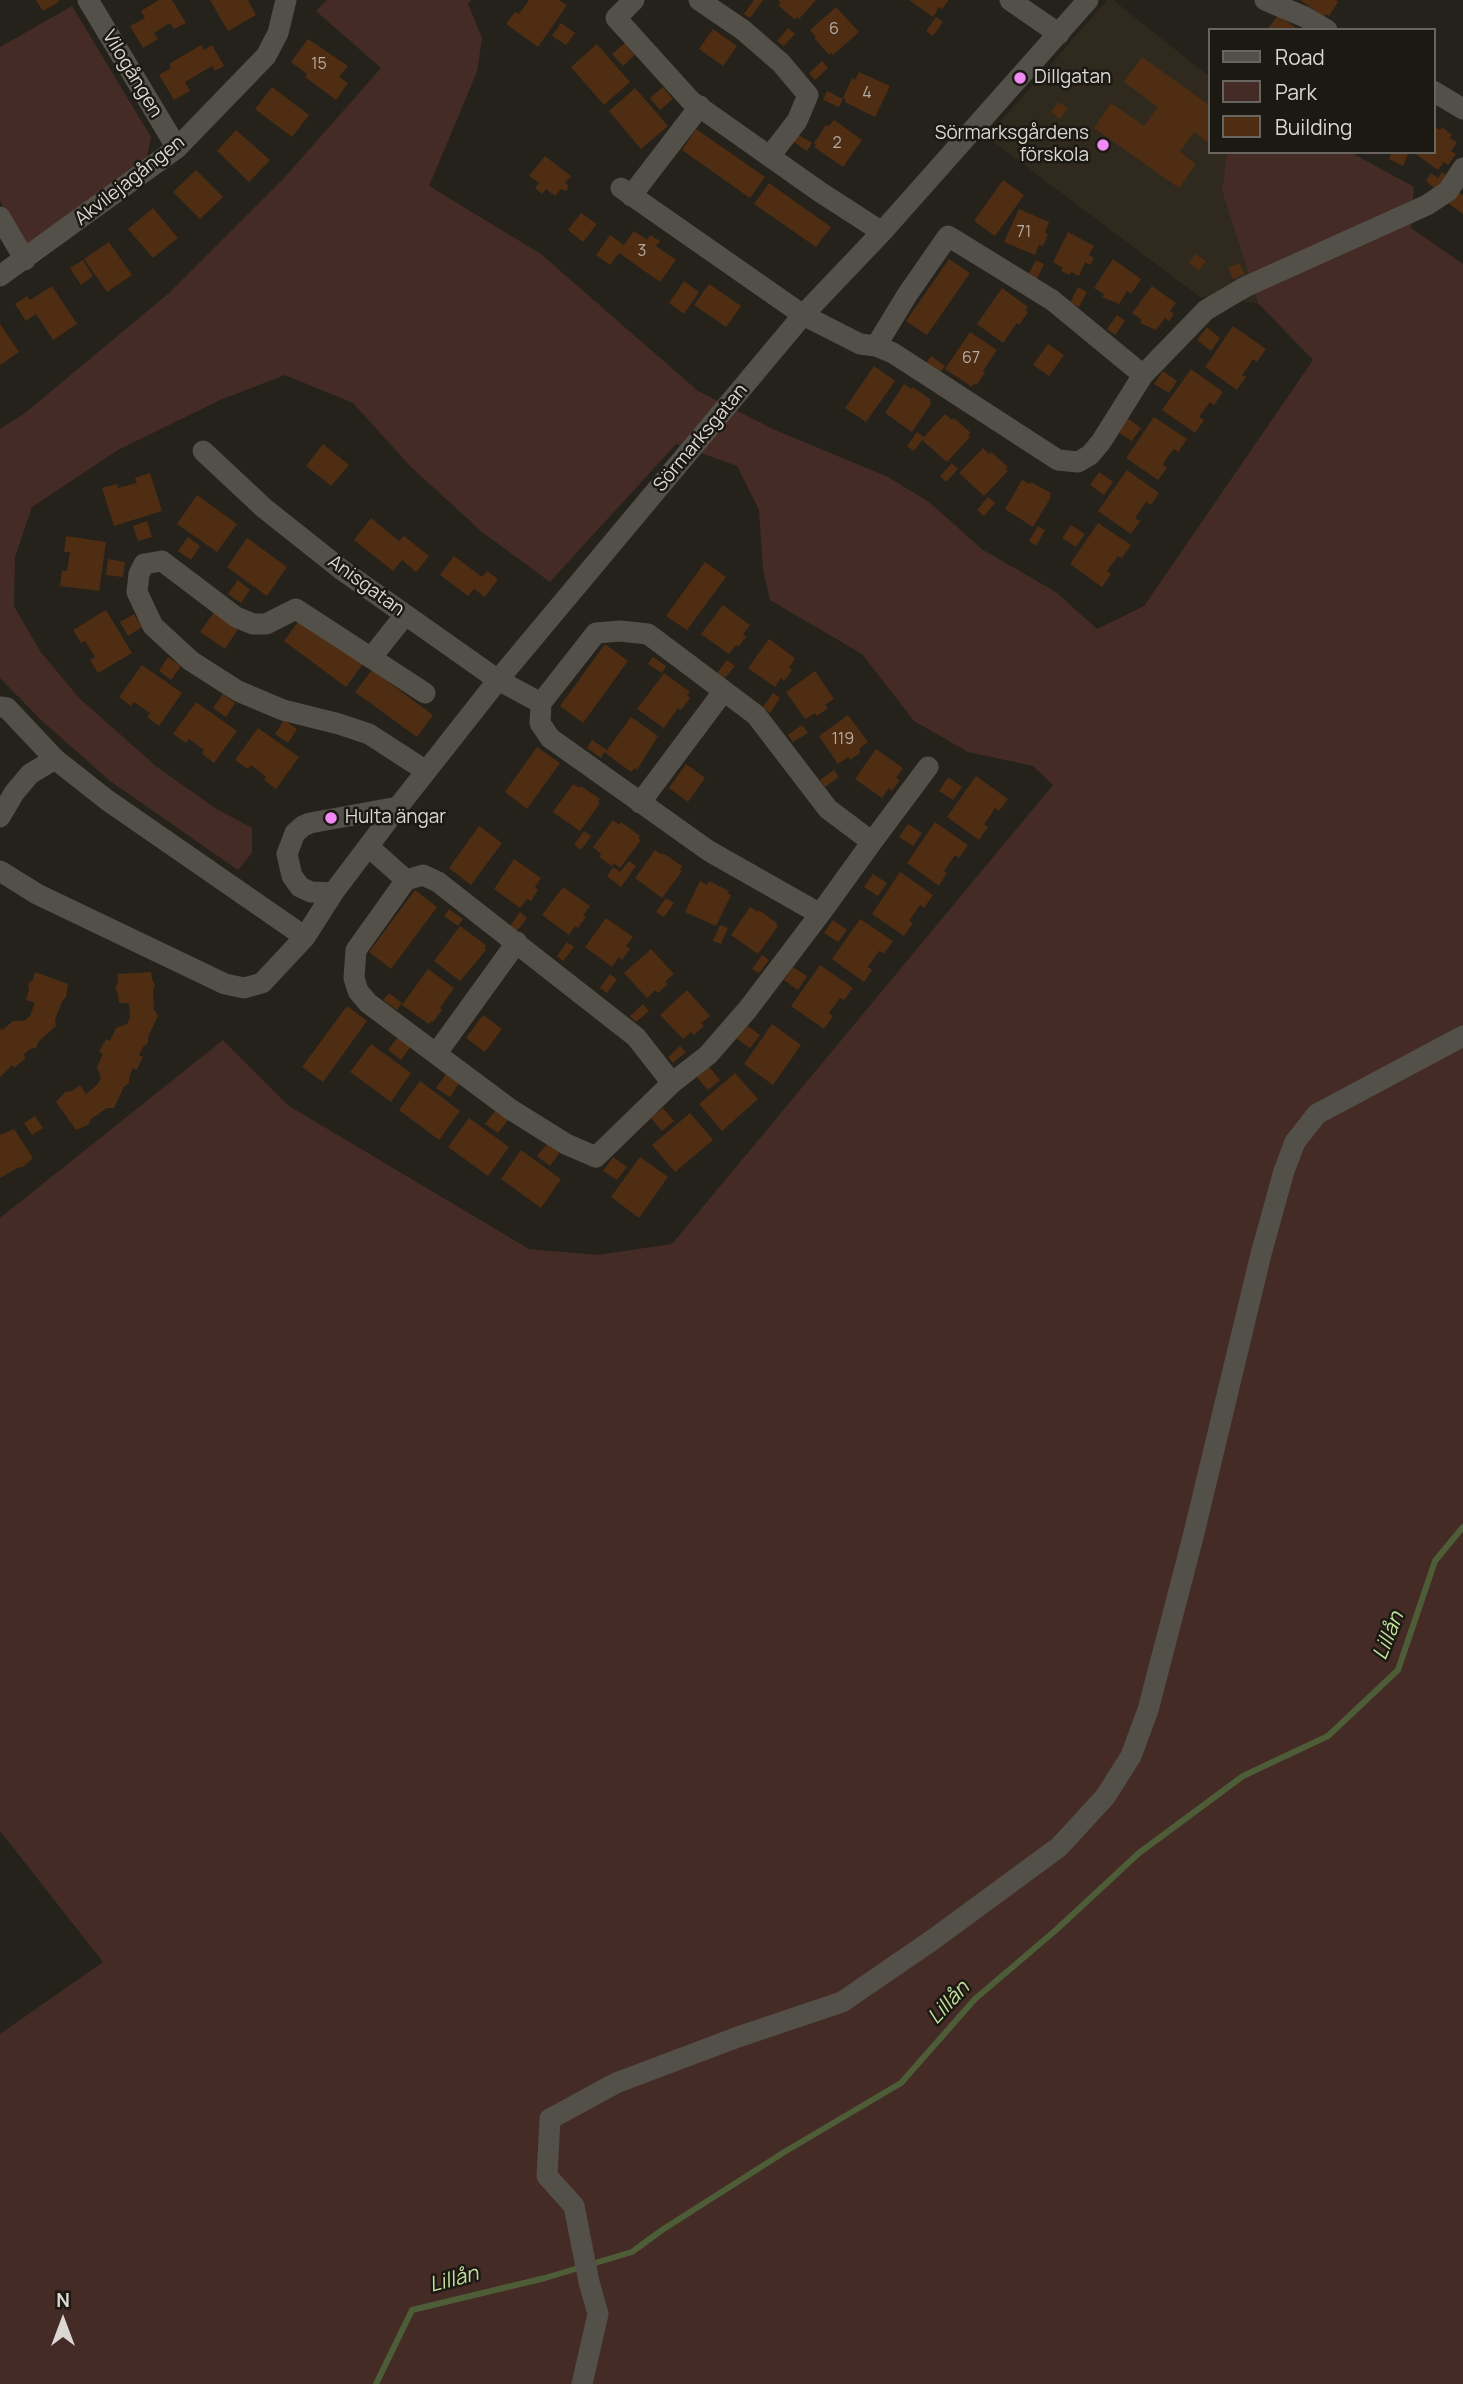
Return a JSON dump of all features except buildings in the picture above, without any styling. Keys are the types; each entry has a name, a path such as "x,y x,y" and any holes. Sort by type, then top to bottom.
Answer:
{"street":[{"name":"Vilogången","path":"88,0 177,148"},
{"name":"Akvilejagången","path":"0,276 177,148 266,56 278,33 286,0"},
{"path":"634,0 616,18 691,101 882,232"},
{"path":"699,0 743,30 781,63 808,95 797,121 770,156"},
{"path":"1010,0 1059,34"},
{"name":"Sörmarksgatan","path":"0,871 37,894 225,984 244,988 262,983 305,937 398,807 498,680 803,316 882,232 1088,0"},
{"path":"1265,0 1324,28"},
{"path":"1435,93 1463,109"},
{"path":"700,106 626,192 803,316 860,344 876,346 893,353 1058,460 1078,461 1090,455 1101,443 1143,375 1206,310 1245,287 1427,205 1448,191 1463,168"},
{"path":"0,217 25,260"},
{"path":"876,346 948,236 1052,300 1143,375"},
{"name":"Anisgatan","path":"203,451 264,508 342,570 498,680 541,703"},
{"path":"425,694 296,609 265,624 253,624 236,617 162,561 144,564 139,574 137,592 153,626 191,661 238,691 283,710 369,734 426,771"},
{"path":"371,658 405,615"},
{"path":"820,914 709,851 550,738 540,723 541,703 596,633 620,631 648,634 756,715 828,809 872,842"},
{"path":"640,803 723,692"},
{"path":"0,707 6,708 55,759 107,800 305,937"},
{"path":"0,817 14,793 30,774 55,759"},
{"path":"672,1083 636,1037 517,942 438,882 423,875 406,880 356,950 354,978 358,991 369,1003 510,1109 566,1144 596,1157 672,1083 708,1055 740,1018 928,767"},
{"path":"334,893 312,892 300,887 292,876 287,854 295,833 310,823 398,807"},
{"path":"369,847 406,880"},
{"path":"436,1054 517,942"},
{"path":"582,2384 598,2314 574,2206 547,2176 550,2119 616,2083 842,2002 1059,1847 1105,1797 1131,1756 1148,1710 1261,1254 1284,1171 1295,1142 1317,1114 1463,1036"}],"shaded area":[{"name":"Sörmarksgårdens förskola","path":"1107,0 1113,0 1208,75 1208,154 1227,154 1222,191 1258,303 1200,297 987,137"}],"green space":[{"path":"327,0 471,0 468,4 482,38 477,72 429,186 541,254 698,391 775,430 888,477 929,502 983,550 1056,592 1097,629 1144,606 1313,360 1258,303 1222,191 1227,154 1354,154 1414,187 1411,228 1463,264 1463,2384 0,2384 0,2034 103,1962 0,1831 0,1218 223,1040 289,1106 529,1249 597,1255 672,1244 1053,785 1033,766 968,752 914,721 862,654 770,600 763,570 759,510 737,466 676,444 550,582 482,532 410,466 353,403 285,375 220,400 118,450 32,507 15,557 14,606 40,651 79,698 157,767 215,808 252,828 252,853 238,870 110,781 41,720 0,678 0,429 25,413 170,292 285,177 381,68 316,11"},
{"path":"72,6 151,137 147,157 60,224 25,246 0,201 0,47"}],"waterway":[{"name":"Lillån","path":"376,2384 412,2310 545,2278 632,2252 786,2151 901,2083 975,1999 1056,1930 1139,1853 1243,1776 1328,1736 1398,1670 1435,1561 1463,1527"}],"place":[{"name":"Dillgatan","path":"1020,78"},
{"name":"Sörmarksgårdens förskola","path":"1103,145"},
{"name":"Hulta ängar","path":"331,818"}]}
